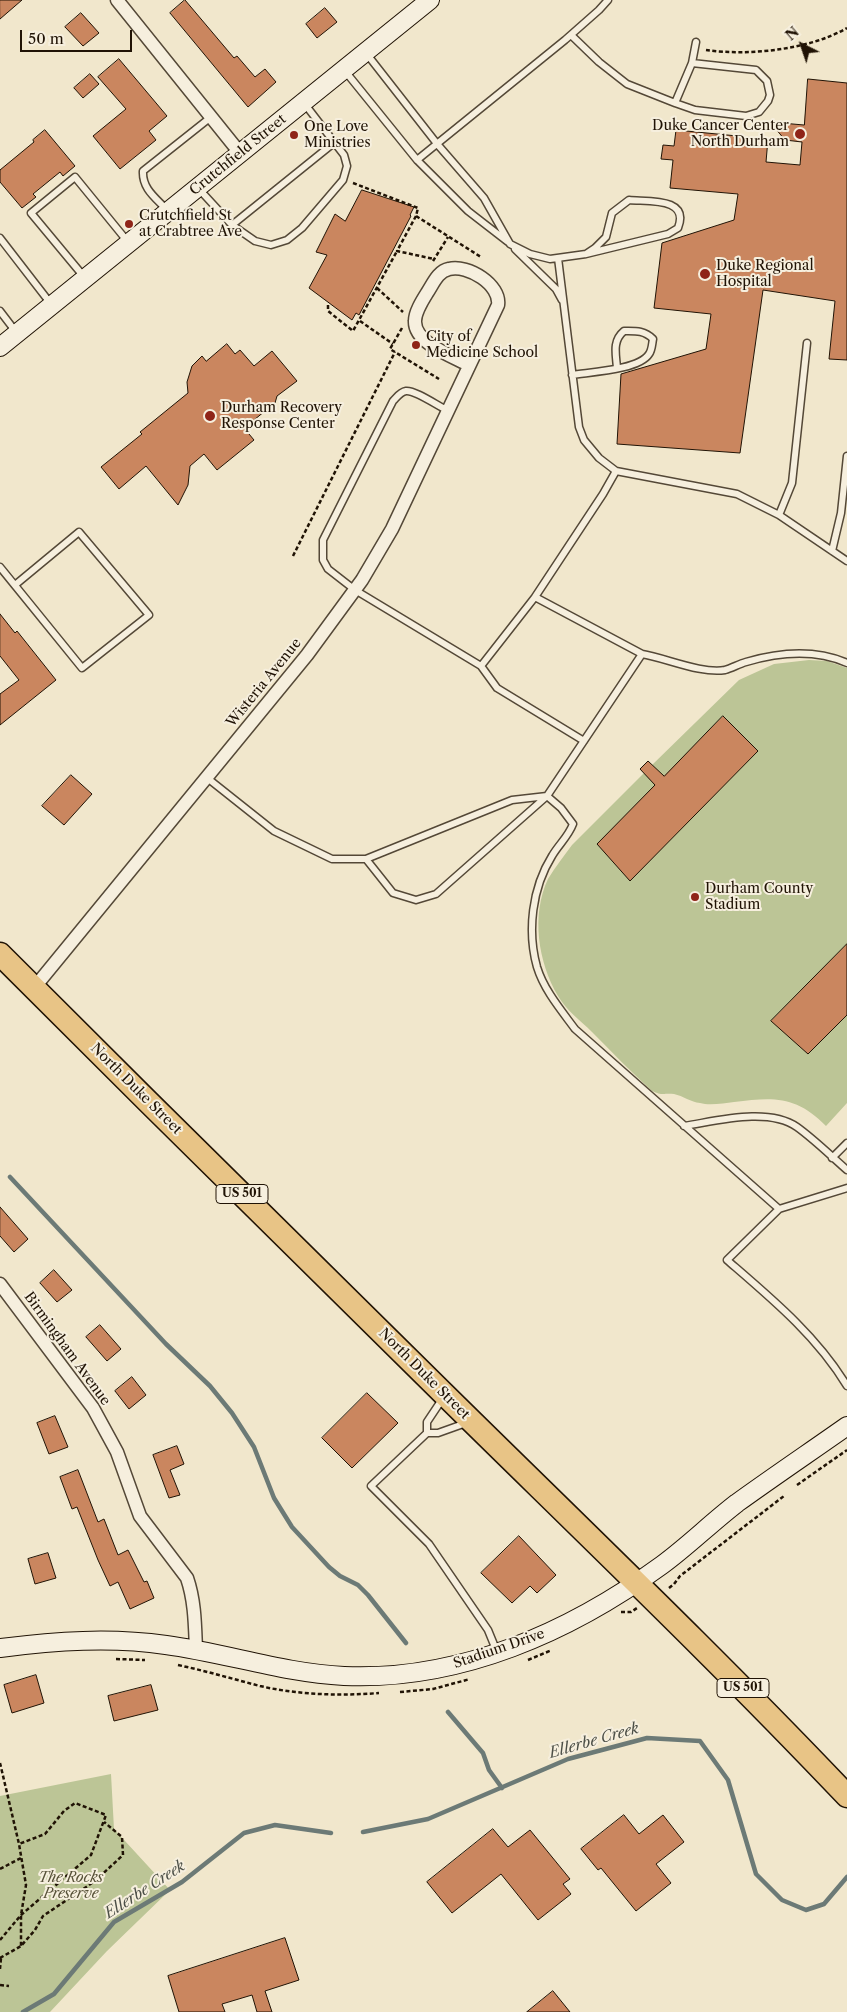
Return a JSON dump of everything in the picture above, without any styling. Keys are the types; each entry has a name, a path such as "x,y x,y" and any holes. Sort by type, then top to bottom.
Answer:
{"highway":[{"name":"North Duke Street","path":"0,954 767,1712 847,1796"}],"street":[{"path":"117,0 240,153"},
{"name":"Crutchfield Street","path":"0,346 430,0"},
{"name":"Wisteria Avenue","path":"34,988 307,655 355,590 392,529 468,365 496,312 498,296 493,287 476,274 458,268 448,269 442,272 434,281 418,310 414,322 416,329 425,341 468,365"},
{"name":"Birmingham Avenue","path":"0,1284 93,1408 117,1452 140,1516 187,1578 191,1590 195,1622 196,1650"},
{"name":"Stadium Drive","path":"0,1648 78,1640 136,1642 196,1650 300,1672 350,1676 377,1676 426,1671 480,1659 563,1626 607,1602 663,1564 736,1505 847,1426"}],"lane":[{"path":"417,160 438,145 570,35 608,0"},
{"path":"570,35 599,62 627,84 675,104 695,110 746,116 759,112 768,101 770,95 767,81 756,70 692,63"},
{"path":"675,104 692,63 696,42"},
{"path":"366,52 438,145 484,198 510,244 530,254 550,259 586,254 668,234 678,228 681,221 678,209 670,204 629,200 612,213 606,237 586,254"},
{"path":"344,70 417,160 468,210 510,244 556,289 564,304"},
{"path":"198,187 232,225 255,242 271,245 287,240 302,228 343,180 347,166 344,155 303,102"},
{"path":"168,211 146,188 142,180 143,171 211,117"},
{"path":"232,225 335,142"},
{"path":"85,278 31,213 75,177 129,243"},
{"path":"0,238 52,305"},
{"path":"558,258 579,427 584,440 598,458 616,471 737,494 779,515 847,561"},
{"path":"0,311 17,333"},
{"path":"572,375 616,368 637,364 646,359 651,352 653,339 647,333 624,331 618,336 615,343 616,368"},
{"path":"779,515 792,483 807,343"},
{"path":"447,410 407,391 399,394 393,401 323,540 323,560 328,569 355,590 457,650 481,666 497,688 584,741"},
{"path":"832,551 840,513 847,456"},
{"path":"481,666 535,597 604,494 616,471"},
{"path":"0,567 14,585 82,668 149,615 79,532 14,585"},
{"path":"535,597 642,654 706,670 724,670 747,662 785,654 812,653 836,658 847,663"},
{"path":"366,860 393,893 416,900 436,894 547,796 642,654"},
{"path":"206,777 274,830 332,859 366,860 512,800 547,796 561,808 573,824 569,835 552,856 536,889 533,917 538,968 549,993 575,1029 779,1209"},
{"path":"684,1126 736,1118 762,1117 779,1119 796,1127 847,1170"},
{"path":"832,1158 847,1143"},
{"path":"847,1188 779,1209 727,1260 767,1294 818,1345 835,1366 847,1386"},
{"path":"427,1433 427,1422 445,1395"},
{"path":"472,1421 438,1432 427,1433 371,1486 429,1544 483,1623 497,1653"}],"path":[{"path":"704,49 773,50 817,42 847,28"},
{"path":"328,306 328,311 353,330 360,321 416,216 418,208 353,183"},
{"path":"416,216 481,257"},
{"path":"397,251 434,260"},
{"path":"377,288 403,312"},
{"path":"360,321 393,344"},
{"path":"294,556 395,352"},
{"path":"797,1485 847,1450"},
{"path":"674,1584 680,1576 784,1496"},
{"path":"0,1764 19,1844 26,1885 21,1915 21,1946"},
{"path":"0,1940 21,1915 91,1855 106,1815 75,1803 64,1811 46,1834 19,1844"},
{"path":"0,1969 1,1957 21,1946 35,1930 43,1916 95,1881 123,1855 122,1837 104,1821"},
{"path":"0,1869 21,1858"},
{"path":"0,1985 9,1986"}],"green space":[{"name":"Durham County Stadium","path":"809,660 827,661 847,668 847,1103 826,1126 805,1109 784,1101 761,1099 704,1104 674,1094 661,1094 652,1091 561,1001 551,983 546,968 539,938 538,923 543,893 548,879 554,870 572,845 644,773 640,769 648,761 652,765 739,680 774,664"},
{"name":"The Rocks Preserve","path":"111,1774 114,1829 170,1890 107,1951 50,2012 0,2012 0,1796"}],"building":[{"path":"0,0 22,0 0,19"},
{"path":"185,0 234,58 237,56 255,77 265,69 276,82 248,107 170,13"},
{"path":"325,8 337,22 317,38 306,24"},
{"path":"81,13 99,33 83,46 65,27"},
{"path":"119,59 167,116 149,131 156,140 120,169 93,136 126,109 98,77"},
{"path":"90,74 99,84 83,98 74,88"},
{"path":"808,79 847,83 847,360 829,359 835,301 763,290 740,453 617,444 621,374 706,349 711,314 654,308 662,243 734,220 738,194 670,188 673,160 661,159 663,145 674,146 676,130 768,139 766,162 800,165 802,142 785,140 770,122 804,125"},
{"path":"45,130 75,166 63,176 60,172 33,194 36,197 22,208 0,182 0,170 34,142 33,140"},
{"path":"362,190 414,207 359,315 356,313 352,320 309,288 327,255 316,252 335,214 345,221"},
{"name":"Durham Recovery Response Center","path":"227,344 235,354 240,350 254,366 272,351 297,381 277,396 275,403 244,428 254,440 217,470 204,454 190,466 188,485 178,505 146,466 119,489 101,467 188,393 187,382 192,366 202,356 206,361"},
{"path":"0,614 15,633 17,631 56,680 0,725 0,694 19,680 0,656"},
{"path":"723,716 758,751 630,881 597,844 655,785 640,769 648,761 664,776"},
{"path":"71,775 92,794 64,825 42,806"},
{"path":"847,944 847,1015 808,1054 771,1021"},
{"path":"0,1207 28,1239 14,1252 0,1236"},
{"path":"54,1270 72,1290 57,1302 40,1283"},
{"path":"100,1325 121,1349 107,1361 86,1337"},
{"path":"132,1377 146,1395 129,1409 115,1391"},
{"path":"367,1393 398,1423 352,1468 322,1438"},
{"path":"55,1416 68,1447 49,1454 37,1423"},
{"path":"177,1446 184,1464 170,1470 180,1495 169,1498 153,1455"},
{"path":"78,1470 98,1522 104,1519 118,1555 128,1550 144,1582 147,1581 154,1598 130,1609 118,1582 110,1586 77,1507 72,1509 60,1477"},
{"path":"519,1536 556,1575 537,1593 530,1586 512,1603 481,1573"},
{"path":"48,1553 56,1578 35,1584 28,1559"},
{"path":"36,1675 44,1703 12,1713 4,1685"},
{"path":"151,1685 158,1710 114,1721 108,1696"},
{"path":"624,1815 639,1834 663,1815 684,1842 656,1864 671,1883 636,1911 601,1868 598,1870 581,1849"},
{"path":"493,1829 508,1847 530,1830 570,1879 563,1884 571,1894 538,1920 501,1874 452,1913 427,1882"},
{"path":"285,1938 299,1980 265,1991 272,2012 257,2012 252,1995 222,2004 225,2012 179,2012 168,1976"},
{"path":"553,1991 570,2012 527,2012"}],"waterway":[{"path":"10,1177 166,1344 210,1386 232,1413 254,1447 274,1498 292,1527 329,1567 340,1576 358,1585 368,1595 406,1643"},
{"path":"448,1712 483,1753 489,1770 502,1788"},
{"name":"Ellerbe Creek","path":"363,1832 428,1819 568,1759 647,1738 700,1741 728,1780 756,1874 782,1900 806,1910 824,1904 847,1877"},
{"name":"Ellerbe Creek","path":"23,2012 54,1994 114,1922 182,1882 244,1833 275,1825 331,1833"}],"place":[{"name":"Duke Cancer Center North Durham","path":"800,134"},
{"name":"One Love Ministries","path":"294,135"},
{"name":"Crutchfield St at Crabtree Ave","path":"129,224"},
{"name":"Duke Regional Hospital","path":"705,274"},
{"name":"City of Medicine School","path":"416,345"},
{"name":"Durham Recovery Response Center","path":"210,416"},
{"name":"Durham County Stadium","path":"695,897"}]}
